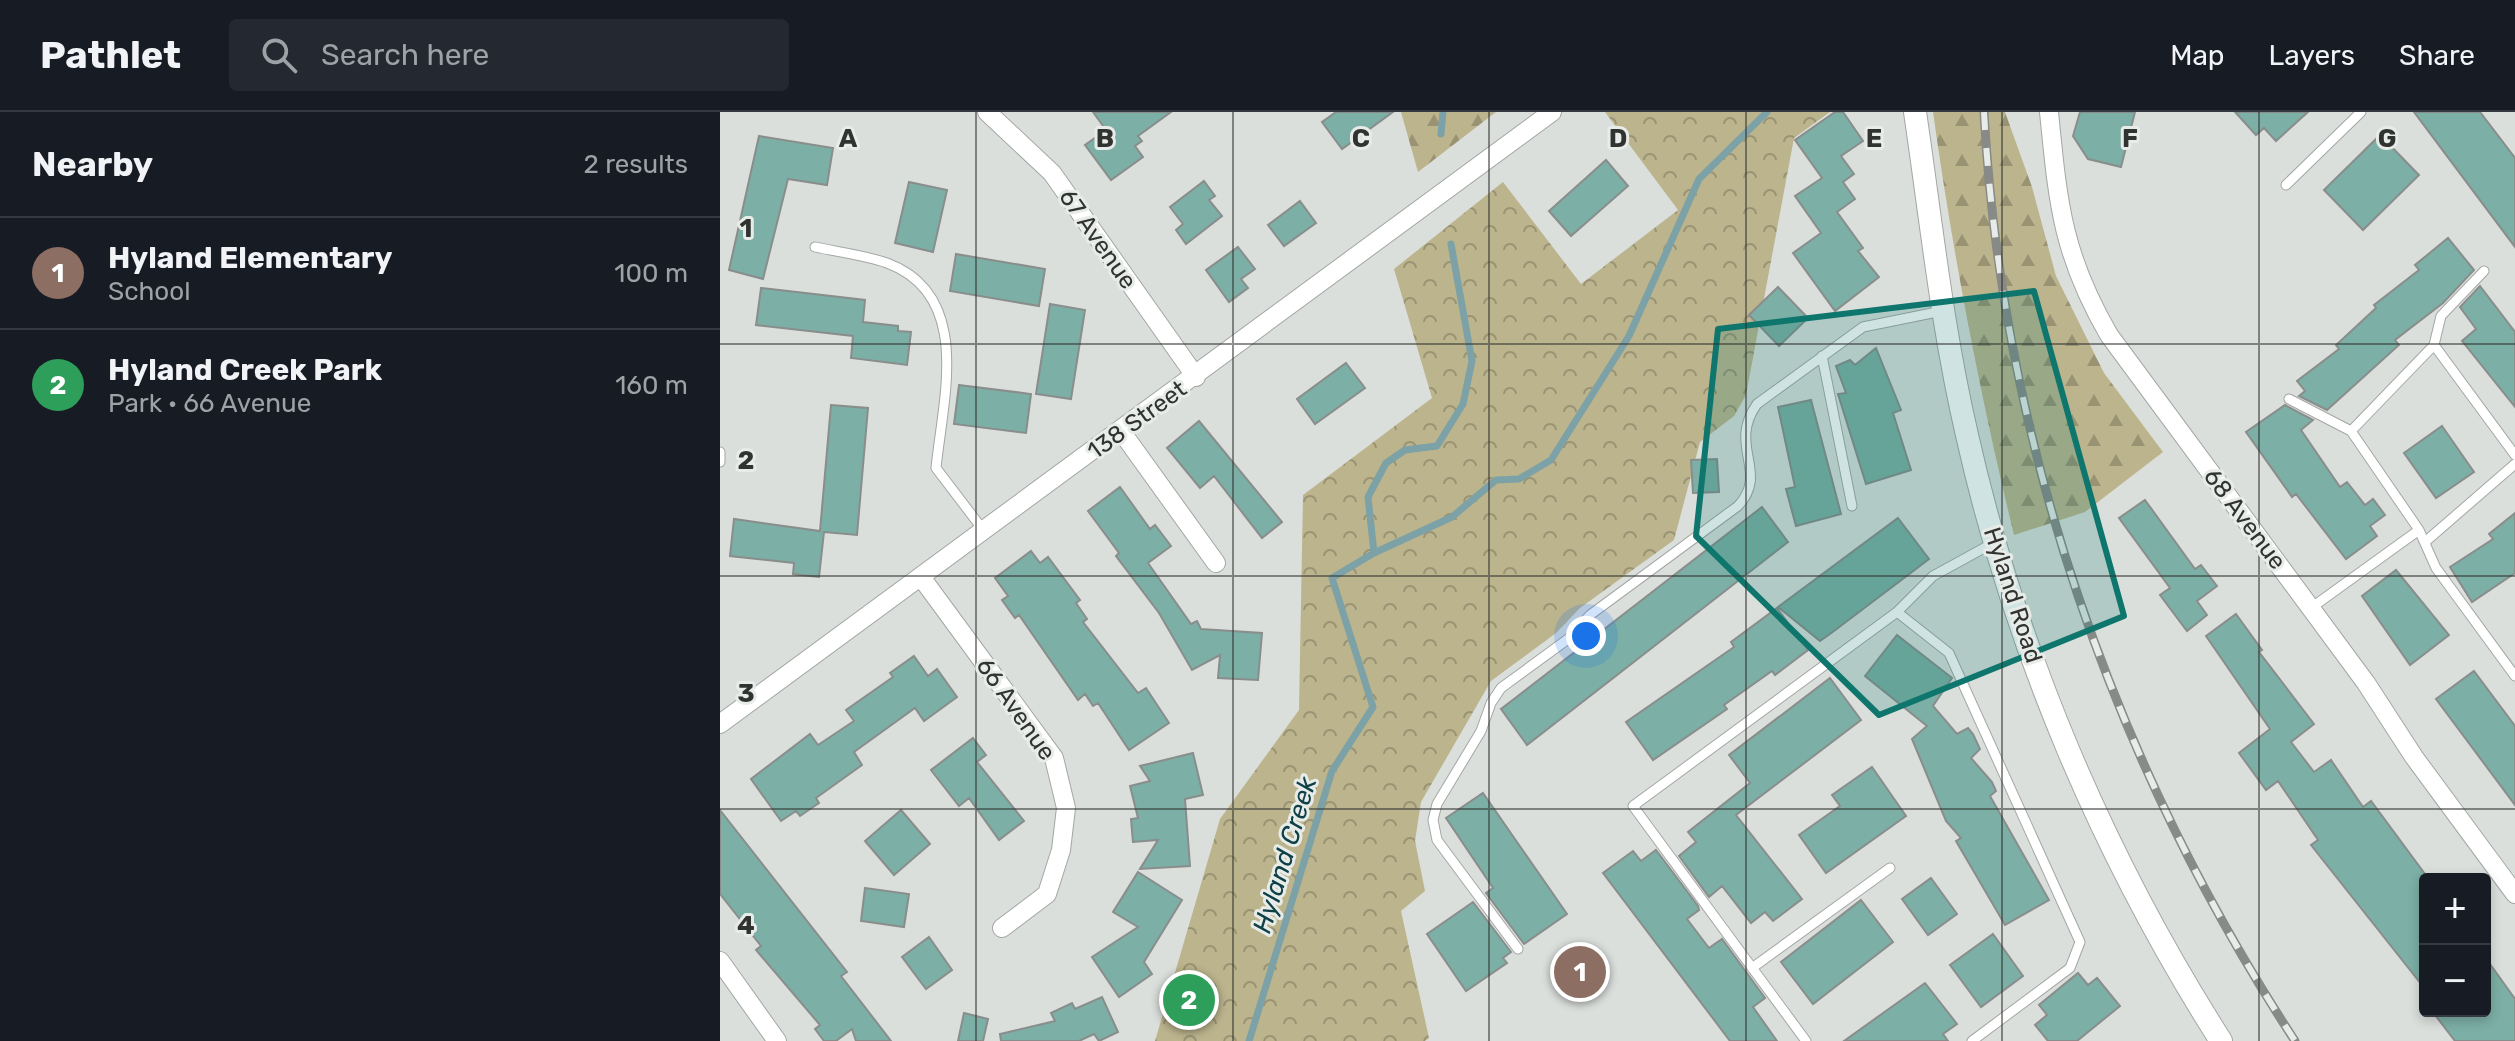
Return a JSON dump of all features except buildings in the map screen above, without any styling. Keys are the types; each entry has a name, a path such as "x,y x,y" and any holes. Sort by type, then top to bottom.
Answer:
{"street":[{"name":"138 Street","path":"722,719 1196,377 1552,112"},
{"name":"Hyland Road","path":"1915,112 1942,311 1967,435 1995,542 2037,669 2079,774 2136,895 2221,1041"},
{"name":"68 Avenue","path":"2049,112 2062,225 2099,317 2515,894"},
{"name":"67 Avenue","path":"992,113 1052,173 1196,377"},
{"path":"1121,431 1216,563"},
{"name":"66 Avenue","path":"921,577 1054,758 1066,808 1061,850 1047,894 1002,928"},
{"path":"720,961 777,1041"}],"lane":[{"path":"2286,185 2361,112"},
{"path":"815,247 887,264 917,280 931,293 949,343 936,468 984,531"},
{"path":"2351,431 2434,345 2441,316 2484,271"},
{"path":"1518,949 1437,840 1433,820 1437,804 1481,731 1491,703 1501,688 1750,494 1752,478 1743,438 1747,419 1757,404 1863,327 1942,311"},
{"path":"2434,345 2515,455"},
{"path":"1822,356 1852,506"},
{"path":"2289,399 2351,431 2419,530 2436,568 2515,676"},
{"path":"720,452 720,462"},
{"path":"2425,542 2515,464"},
{"path":"2311,608 2419,530"},
{"path":"1806,1041 1633,806 1897,612 1933,576 1995,542"},
{"path":"1897,612 1949,653 2080,942 2070,968 1972,1041"},
{"path":"1752,968 1890,868"}],"highlighted area":[{"path":"2034,291 2124,616 1879,715 1696,536 1718,329"}],"green space":[{"path":"1401,112 1496,112 1418,172"},
{"path":"1605,112 1830,112 1794,138 1746,395 1734,416 1700,442 1674,540 1580,608 1556,633 1491,681 1421,802 1415,841 1425,891 1401,911 1429,1038 1425,1041 1155,1041 1220,819 1299,710 1303,495 1432,398 1394,269 1503,182 1581,284 1678,210"},
{"path":"1933,112 2005,112 2032,187 2056,276 2104,373 2163,452 2085,512 2014,535 1968,325"}],"waterway":[{"name":"Hyland Creek","path":"1441,134 1443,112"},
{"path":"1374,553 1452,517 1496,480 1519,479 1551,460 1629,336 1699,179 1767,112"},
{"name":"Hyland Creek","path":"1249,1041 1332,771 1373,707 1332,578 1374,553 1368,497 1386,463 1405,450 1437,446 1463,404 1472,361 1451,244"}],"railway":[{"path":"1984,112 1995,236 2015,358 2043,478 2078,597 2122,713 2173,826 2230,935 2295,1041"}],"place":[{"name":"Hyland Elementary","path":"1580,972"},
{"name":"Hyland Creek Park","path":"1189,1000"}]}
